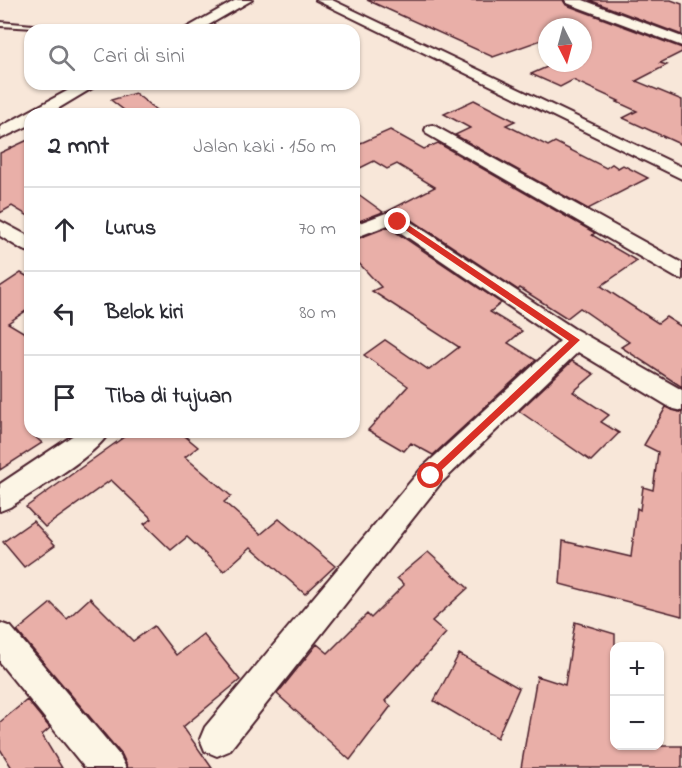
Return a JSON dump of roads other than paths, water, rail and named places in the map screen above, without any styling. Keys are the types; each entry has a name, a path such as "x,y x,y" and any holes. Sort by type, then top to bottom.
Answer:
{"street":[{"path":"201,24 246,0"},
{"path":"322,0 682,174"},
{"path":"571,0 682,42"},
{"path":"48,108 80,90"},
{"path":"0,134 24,121"},
{"path":"433,130 682,272"},
{"path":"360,230 386,219 398,222 576,340 682,402"},
{"path":"0,227 24,242"},
{"path":"217,739 431,476 576,340"},
{"path":"0,499 89,438"},
{"path":"0,638 108,768"}],"lane":[{"path":"0,24 24,26"}]}
